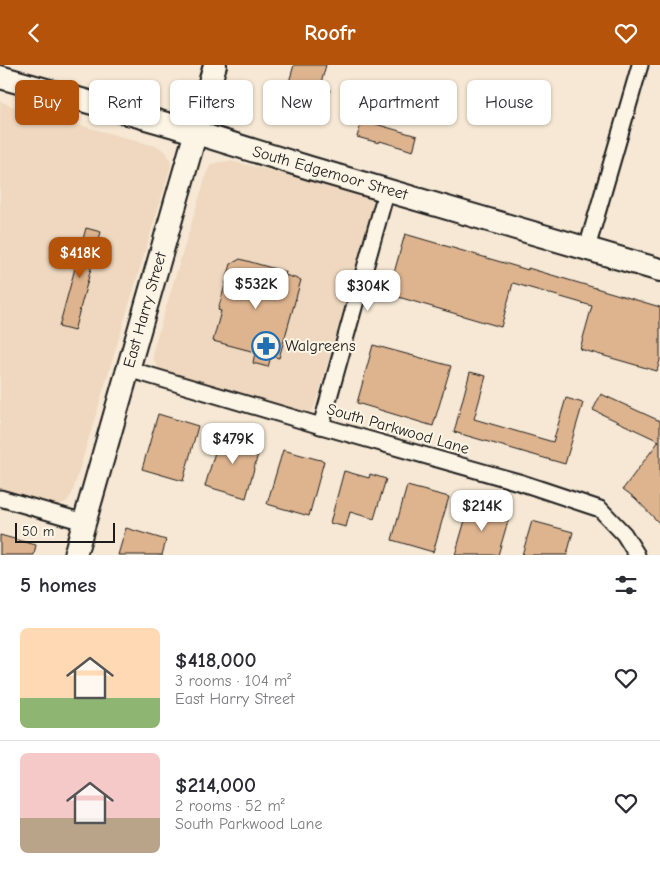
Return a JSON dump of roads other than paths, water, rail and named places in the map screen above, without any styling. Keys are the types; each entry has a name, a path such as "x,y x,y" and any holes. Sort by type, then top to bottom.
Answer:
{"street":[{"name":"East Harry Street","path":"75,555 215,65"},
{"path":"586,248 640,65"},
{"name":"South Edgemoor Street","path":"0,77 660,270"},
{"path":"321,426 387,189"},
{"name":"South Parkwood Lane","path":"128,369 522,483 600,509 624,534 637,555"},
{"path":"0,498 84,522"}],"place":[{"name":"Walgreens","path":"266,346"}]}
